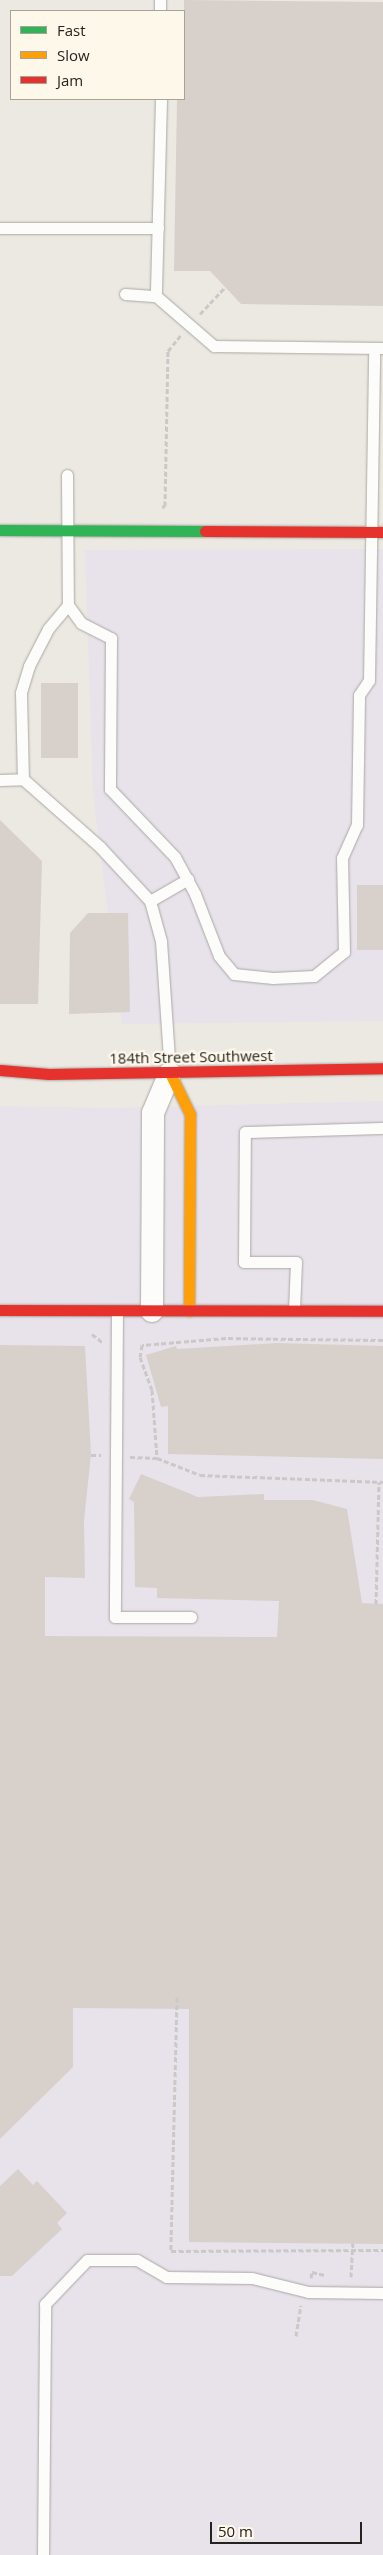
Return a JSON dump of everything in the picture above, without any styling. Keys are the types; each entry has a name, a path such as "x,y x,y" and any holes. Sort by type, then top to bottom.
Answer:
{"street":[{"path":"0,530 383,532"},
{"name":"184th Street Southwest","path":"0,1070 49,1074 383,1068"},
{"path":"170,1073 190,1114 189,1311"},
{"path":"152,1311 153,1113 170,1073"},
{"path":"0,1310 383,1311"}],"lane":[{"path":"156,296 161,100"},
{"path":"0,228 158,228"},
{"path":"67,475 68,605 81,623 111,638 110,789 176,857 188,879 219,956 234,974 273,978 314,976 344,952 342,858 357,825 359,695 369,680 369,532 379,348 214,346 156,296 125,294"},
{"path":"23,779 21,693 29,666 48,630 68,605"},
{"path":"0,780 23,779 100,847 150,901 161,941 170,1073"},
{"path":"150,901 188,879"},
{"path":"294,1310 296,1262 244,1262 245,1132 383,1128"},
{"path":"118,1311 115,1617 192,1617"},
{"path":"43,2555 45,2304 87,2260 137,2260 166,2276 252,2278 308,2292 383,2293"}],"path":[{"path":"165,506 168,351 190,324 225,287"},
{"path":"376,1604 381,1482 200,1475 157,1458 152,1390 140,1357 142,1344 217,1339 383,1340"},
{"path":"177,1997 171,2251 383,2250"}],"shaded area":[{"path":"383,549 383,1021 122,1024 93,794 85,550"},
{"path":"383,1101 383,2555 0,2555 0,1106 110,1108"}],"building":[{"path":"184,0 383,2 383,306 241,304 210,271 174,271 177,100 185,100"},
{"path":"41,683 78,683 78,758 41,758"},
{"path":"0,820 42,861 38,1004 0,1004"},
{"path":"357,885 383,885 383,950 357,950"},
{"path":"88,913 128,913 130,1012 69,1014 70,933"},
{"path":"277,1343 383,1346 383,1459 168,1454 168,1406 161,1407 146,1355 176,1346 177,1349"},
{"path":"0,1345 85,1346 91,1454 84,1521 85,1578 45,1577 45,1636 277,1637 279,1601 157,1598 157,1588 135,1587 134,1502 129,1499 141,1474 198,1497 264,1494 264,1500 313,1500 347,1509 362,1603 383,1604 383,2244 189,2242 189,2009 73,2008 73,2067 0,2139"},
{"path":"18,2169 33,2185 37,2181 67,2213 57,2223 62,2229 12,2276 0,2276 0,2186"}],"traffic: fast":[{"path":"0,530 205,531"}],"traffic: slow":[{"path":"170,1073 190,1114 189,1311"}],"traffic: jam":[{"path":"205,531 383,532"},
{"path":"0,1070 49,1074 383,1068"},
{"path":"0,1310 383,1311"}]}
